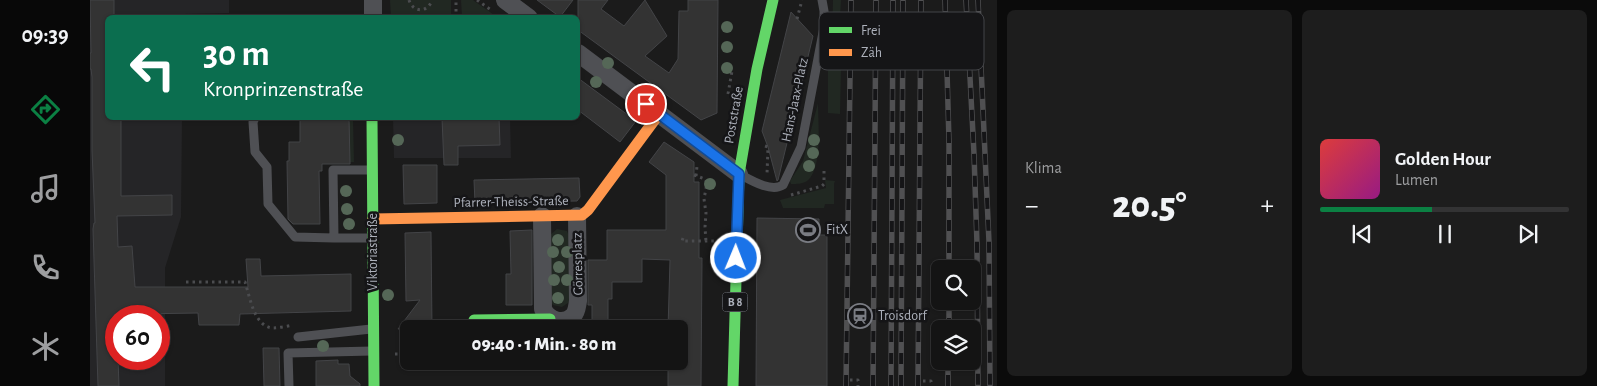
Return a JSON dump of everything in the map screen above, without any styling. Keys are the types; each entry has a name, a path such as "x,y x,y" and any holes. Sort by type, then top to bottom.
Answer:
{"street":[{"path":"373,0 373,15"},
{"path":"505,0 525,15"},
{"name":"Poststraße","path":"733,386 739,174 757,69 773,0"},
{"path":"580,55 739,174"},
{"name":"Pfarrer-Theiss-Straße","path":"373,219 577,216 585,213 659,114"},
{"name":"Viktoriastraße","path":"372,120 374,386"},
{"path":"542,216 543,309 550,319"},
{"name":"Görresplatz","path":"474,320 550,319 565,321 574,315 578,301 577,216"}],"lane":[{"name":"Hans-Jaax-Platz","path":"739,174 766,186 776,188 784,185 800,147 819,52"},
{"path":"254,120 255,152 267,167 268,204 295,237 373,238"},
{"path":"334,238 333,170 373,170"},
{"path":"298,337 374,328"},
{"path":"289,386 288,353 374,351"}],"path":[{"path":"409,0 412,7 416,10 422,10 427,9 431,5 432,0"},
{"path":"456,0 456,15"},
{"path":"797,18 802,0"},
{"path":"768,146 768,166"},
{"path":"783,197 822,186 824,184 824,168"},
{"path":"695,175 705,179 707,184 704,199 706,242"},
{"path":"683,238 682,241 718,241"},
{"path":"186,282 245,282 260,324 271,328 299,325"},
{"path":"395,354 400,354"},
{"path":"850,380 858,380 858,386"},
{"path":"923,381 931,381 931,386"}],"shaded area":[{"path":"90,0 229,0 229,13 105,15 105,120 182,120 181,217 165,268 165,305 105,305 105,370 165,370 165,386 90,386"},
{"path":"390,0 451,0 451,15 391,15"},
{"path":"461,0 473,0 494,15 462,15"},
{"path":"833,0 841,0 840,12 833,12"},
{"path":"841,70 840,114 828,113 828,71"},
{"path":"818,103 818,156 812,175 807,181 791,184 790,181 803,161"},
{"path":"350,120 353,120 354,162 350,162 350,140 346,140 346,122 350,122"},
{"path":"393,120 510,120 511,158 394,158"},
{"path":"825,180 835,181 834,204 825,204 824,208 783,208 780,200 826,188"},
{"path":"557,229 567,231 569,236 570,299 562,307 553,305 551,302 550,235"}],"building":[{"path":"90,0 114,0 114,15 105,15 105,120 121,120 121,196 172,195 172,215 117,216 118,247 132,246 135,287 248,287 246,259 260,259 261,276 351,274 351,311 240,314 239,325 199,325 198,313 170,313 170,305 105,305 105,370 118,370 119,386 98,386"},
{"path":"537,0 573,0 562,15 557,15"},
{"path":"578,0 608,0 601,9 624,26 645,0 667,36 645,56 669,73 678,59 679,11 688,11 688,0 718,0 717,113 701,120 580,31 580,15 578,15"},
{"path":"791,12 813,36 777,181 762,131"},
{"path":"580,79 636,121 620,142 580,112"},
{"path":"300,120 349,120 350,164 322,164 322,171 319,171 320,224 293,224 288,219 287,161 289,161 289,142 300,142"},
{"path":"442,120 499,120 500,145 458,146 458,165 444,165"},
{"path":"664,142 694,162 694,182 699,182 699,258 702,258 701,386 668,386 668,370 688,370 688,320 668,320 670,260 642,259 642,282 612,282 612,299 608,299 608,320 592,320 592,305 588,305 588,260 607,260 607,230 666,230 666,175 649,162"},
{"path":"403,165 437,165 437,203 404,204"},
{"path":"579,178 580,197 577,201 475,203 474,180"},
{"path":"757,218 819,219 819,235 827,235 827,386 756,386"},
{"path":"532,230 532,305 506,305 506,274 511,274 510,231"},
{"path":"431,232 432,320 405,320 420,300 406,301 405,233"},
{"path":"263,348 279,348 280,386 264,386"},
{"path":"338,360 338,364 349,364 350,376 360,386 316,386 316,361"}],"railway":[{"path":"851,0 851,12"},
{"path":"876,0 876,12"},
{"path":"893,0 893,12"},
{"path":"903,0 903,12"},
{"path":"921,0 921,12"},
{"path":"945,0 945,12"},
{"path":"966,0 967,12"},
{"path":"978,0 979,12"},
{"path":"846,386 850,70"},
{"path":"873,386 875,70"},
{"path":"891,386 893,70"},
{"path":"901,386 903,70"},
{"path":"918,386 920,70"},
{"path":"947,70 949,260"},
{"path":"970,70 977,244 978,386"},
{"path":"981,70 989,242 990,386"},
{"path":"949,310 949,320"},
{"path":"948,370 948,386"}],"traffic: fast":[{"path":"733,386 739,174 757,69 773,0"},
{"path":"372,120 374,386"},
{"path":"474,320 550,319"}],"traffic: slow":[{"path":"373,219 582,215 588,210 659,114"}],"place":[{"name":"FitX","path":"808,230"},
{"name":"Troisdorf","path":"860,316"}],"route":[{"path":"646,104 739,174 736,258"}]}
